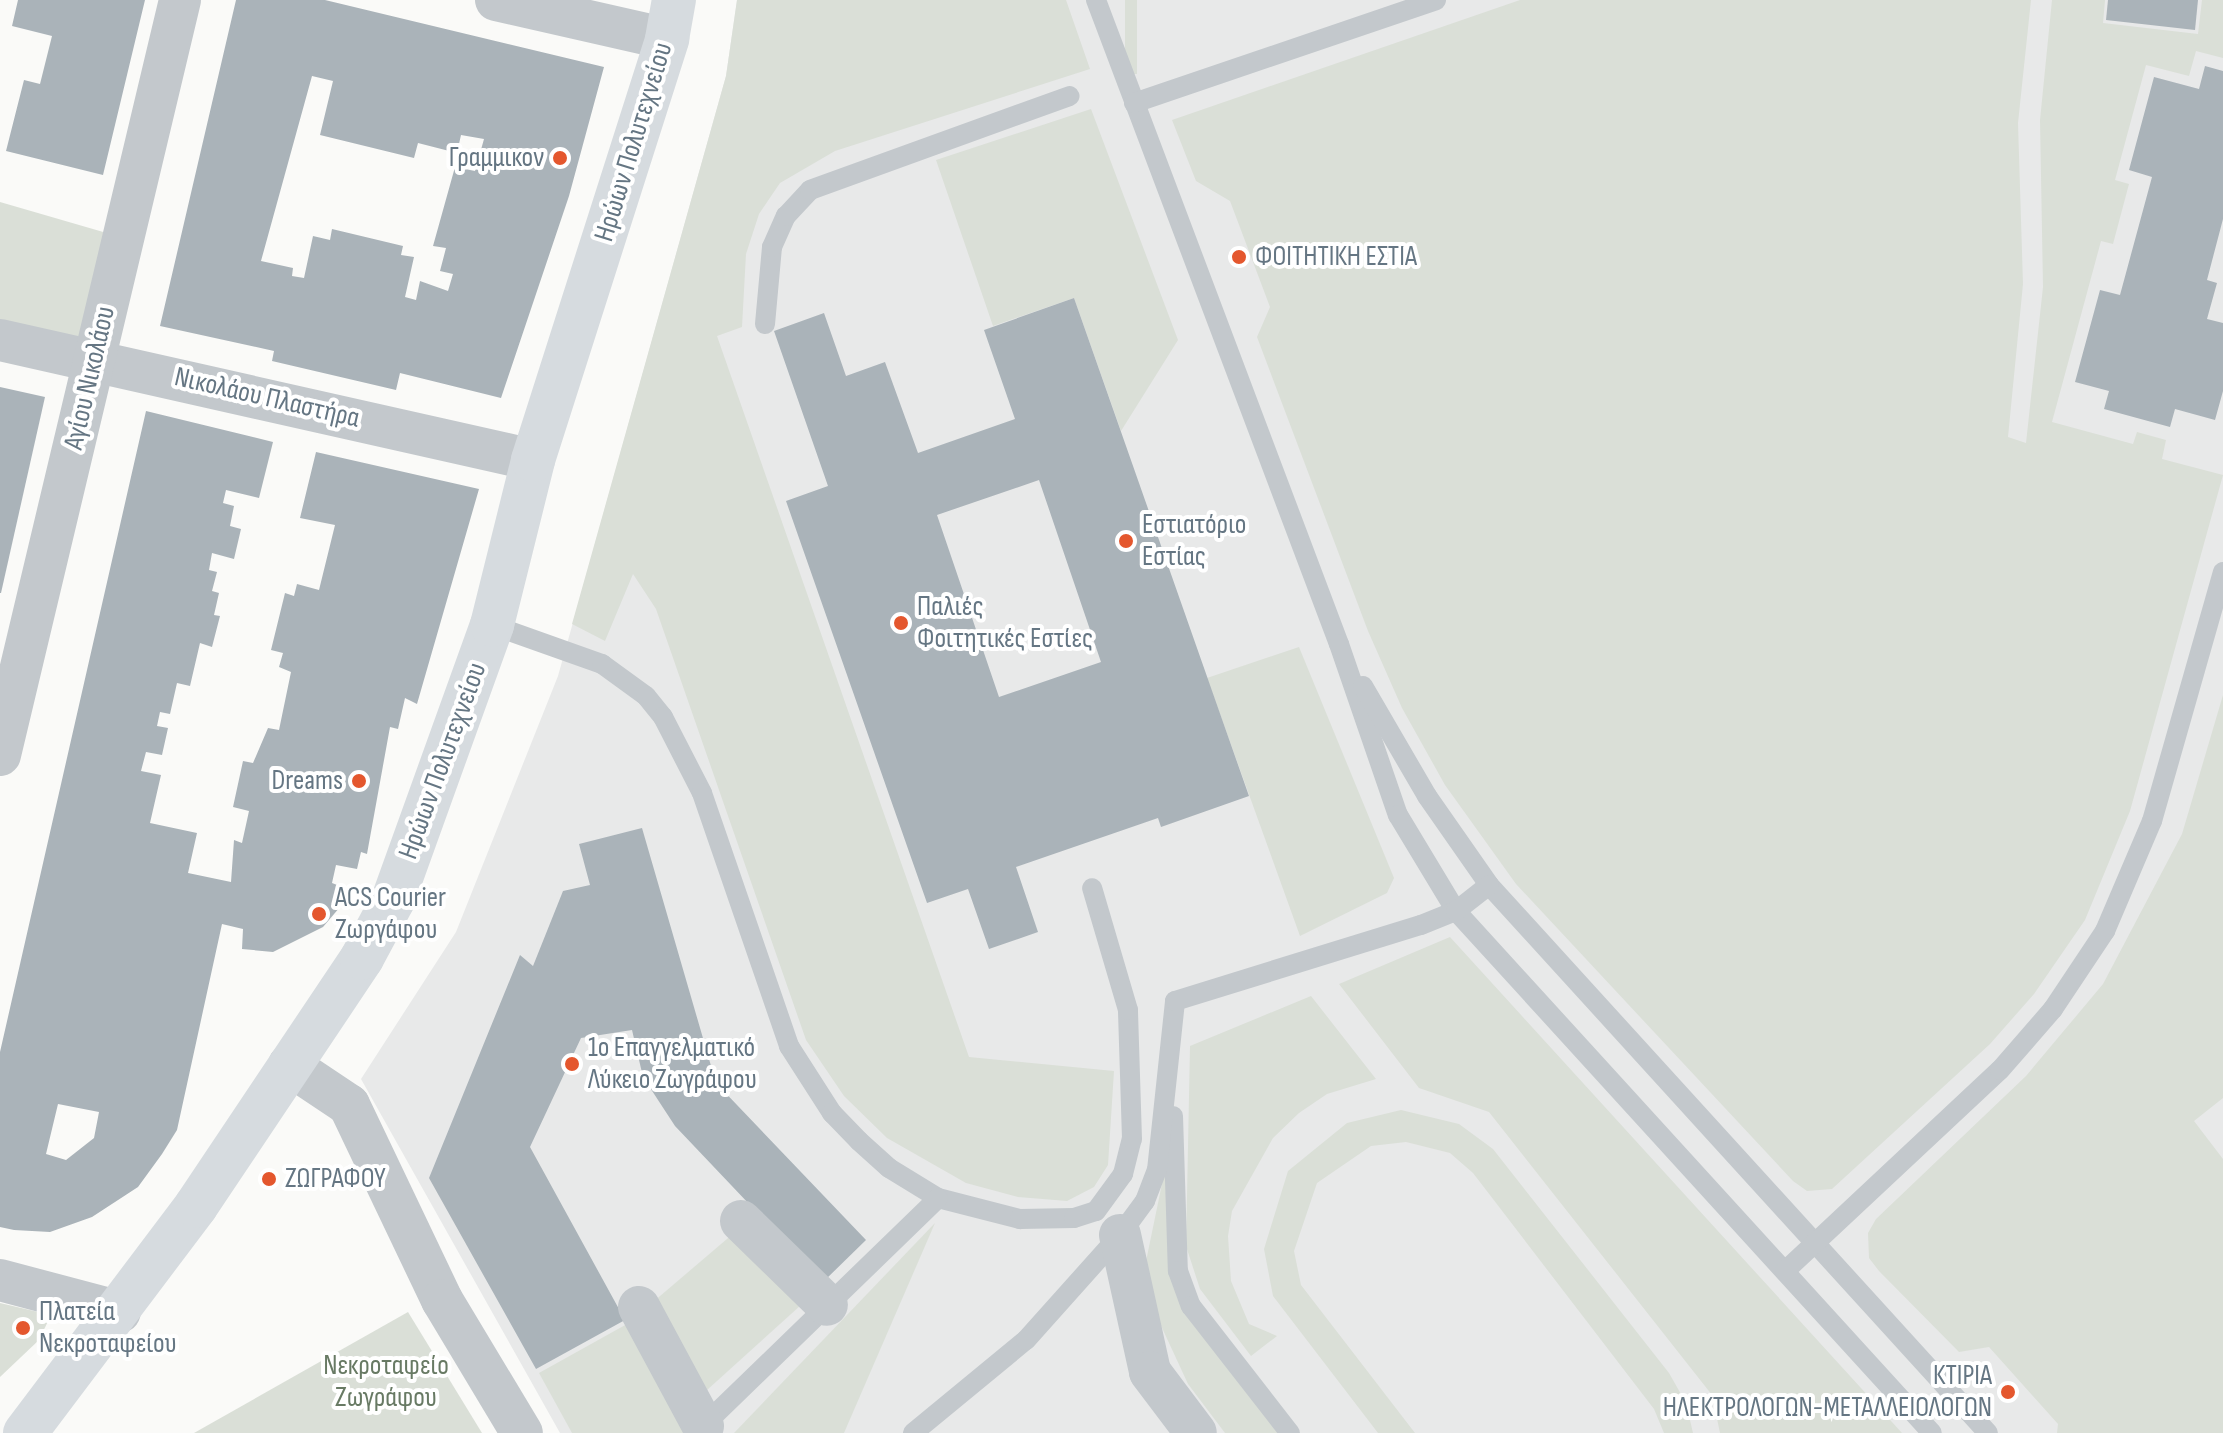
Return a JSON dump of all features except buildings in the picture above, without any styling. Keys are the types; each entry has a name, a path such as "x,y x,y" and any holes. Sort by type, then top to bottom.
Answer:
{"street":[{"name":"Αγίου Νικολάου","path":"0,755 180,0"},
{"path":"496,0 670,19"},
{"name":"Ηρώων Πολυτεχνείου","path":"25,1433 120,1312 362,958 393,900 492,625 533,460 670,19"},
{"name":"Νικολάου Πλαστήρα","path":"0,340 533,460"},
{"path":"289,1065 349,1105 442,1300 522,1433"},
{"path":"741,1221 827,1305"},
{"path":"1120,1235 1150,1372 1196,1433"},
{"path":"0,1280 120,1312"},
{"path":"639,1307 703,1426"}],"lane":[{"path":"1096,0 1339,644 1398,815 1456,911 1932,1433"},
{"path":"1134,103 1436,0"},
{"path":"765,324 772,247 786,216 810,190 1070,96"},
{"path":"1785,1271 2000,1070 2053,1009 2105,931 2152,821 2223,572"},
{"path":"492,625 602,664 646,696 663,717 702,793 789,1046 832,1113 859,1141 889,1168 938,1198 1020,1219 1074,1218 1096,1211 1123,1174 1132,1139 1128,1010 1092,888"},
{"path":"1339,644 1427,796 1489,885 1988,1433"},
{"path":"913,1433 1026,1340 1120,1235 1145,1201 1157,1170 1175,1001 1456,911 1489,885"},
{"path":"1170,1040 1178,1271 1191,1306 1290,1433"},
{"path":"703,1426 938,1198"}],"shaded area":[{"path":"737,0 2223,0 2223,1433 560,1433 361,1079 456,932 558,676 726,76"}],"green space":[{"path":"737,0 1066,0 1090,69 835,151 780,183 759,214 746,254 742,327 717,336 969,1057 1114,1071 1108,1165 1094,1187 1067,1201 1018,1197 966,1183 887,1138 844,1096 806,1040 656,609 633,574 605,641 572,624 726,76"},
{"path":"1125,0 1137,0 1137,74 1125,74"},
{"path":"1520,0 2031,0 2018,123 2023,284 2008,437 2026,443 2043,287 2040,120 2052,0 2105,0 2103,23 2198,34 2202,0 2223,0 2223,58 2196,51 2189,76 2146,65 2115,180 2129,184 2113,244 2101,241 2052,422 2133,444 2137,432 2166,440 2162,459 2223,475 2130,811 2085,920 2034,994 1990,1044 1832,1189 1807,1191 1793,1181 1516,884 1445,785 1402,708 1368,631 1257,337 1270,307 1230,201 1196,181 1172,120"},
{"path":"1091,109 1178,340 1121,431 1074,298 993,326 936,160"},
{"path":"0,202 117,236 89,355 0,338"},
{"path":"1299,647 1394,878 1387,893 1300,936 1207,678"},
{"path":"2223,695 2223,1098 2194,1121 2223,1159 2223,1433 2057,1433 2058,1424 1989,1347 1959,1352 1879,1271 1869,1258 1868,1233 1876,1219 2026,1076 2103,984 2182,834"},
{"path":"1450,937 1902,1433 1720,1433 1712,1395 1489,1112 1419,1088 1339,984"},
{"path":"1311,996 1376,1079 1327,1094 1299,1113 1273,1138 1232,1211 1228,1236 1231,1281 1249,1324 1277,1336 1251,1356 1200,1289 1186,1246 1190,1046"},
{"path":"1401,1110 1459,1124 1493,1149 1669,1373 1686,1403 1693,1433 1664,1433 1654,1409 1473,1173 1450,1153 1406,1142 1371,1146 1317,1183 1294,1251 1301,1285 1415,1433 1378,1433 1273,1296 1264,1249 1288,1171 1347,1123"},
{"path":"1171,1140 1169,1259 1283,1433 1225,1433 1188,1384 1157,1317 1144,1271"},
{"path":"935,1223 844,1433 734,1433"},
{"path":"741,1227 811,1296 696,1400 646,1308"},
{"name":"Πλατεία Νεκροταφείου","path":"0,1303 51,1315 39,1340 0,1377"},
{"name":"Νεκροταφείο Ζωγράφου","path":"408,1312 482,1433 194,1433"},
{"path":"627,1324 687,1433 572,1433 539,1373"}],"place":[{"name":"Γραμμικον","path":"560,158"},
{"name":"ΦΟΙΤΗΤΙΚΗ ΕΣΤΙΑ","path":"1239,257"},
{"name":"Εστιατόριο Εστίας","path":"1126,541"},
{"name":"Παλιές Φοιτητικές Εστίες","path":"901,623"},
{"name":"Dreams","path":"359,781"},
{"name":"ACS Courier Ζωργάφου","path":"319,914"},
{"name":"1ο Επαγγελματικό Λύκειο Ζωγράφου","path":"572,1064"},
{"name":"ΖΩΓΡΑΦΟΥ","path":"269,1179"},
{"name":"Πλατεία Νεκροταφείου","path":"23,1328"},
{"name":"ΚΤΙΡΙΑ ΗΛΕΚΤΡΟΛΟΓΩΝ-ΜΕΤΑΛΛΕΙΟΛΟΓΩΝ","path":"2008,1392"}]}
